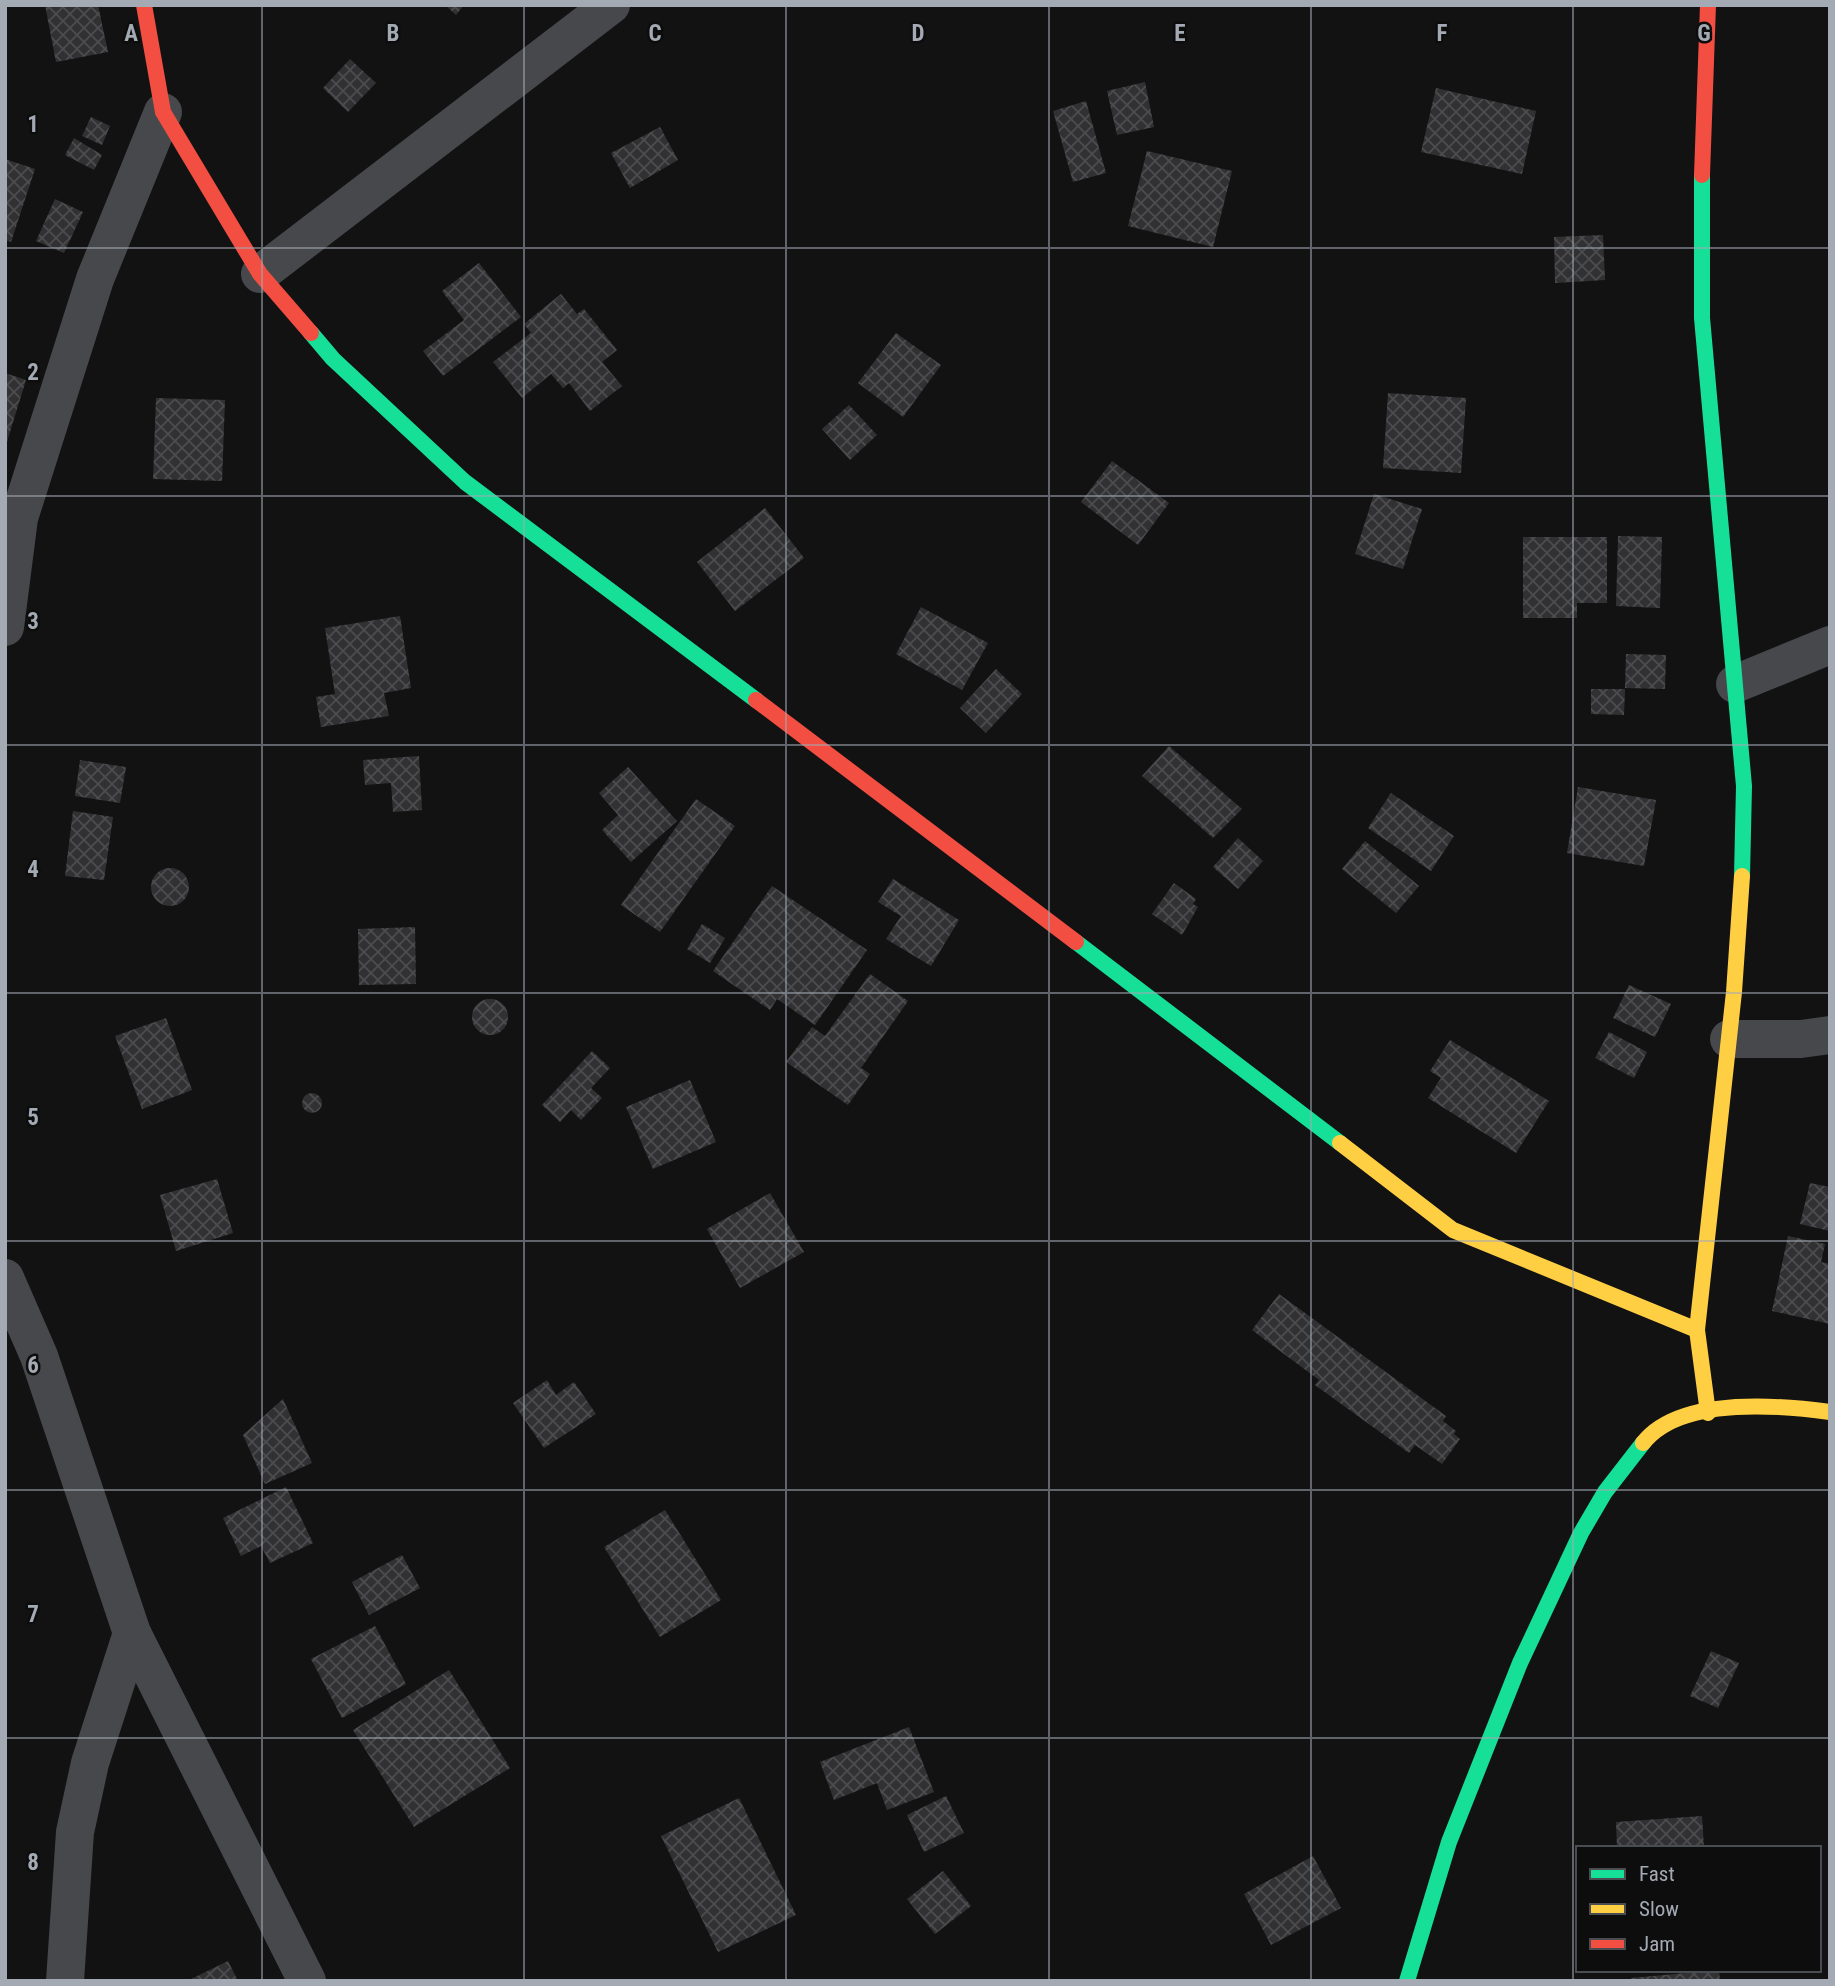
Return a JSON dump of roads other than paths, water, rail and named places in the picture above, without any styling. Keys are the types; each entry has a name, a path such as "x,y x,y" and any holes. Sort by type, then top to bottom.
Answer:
{"street":[{"path":"144,5 163,112 260,274 333,359 464,482 969,860 1453,1230 1697,1330"},
{"path":"260,274 611,5"},
{"path":"1708,1413 1697,1330 1729,1039 1742,886 1744,786 1702,318 1700,236 1709,5"},
{"path":"5,627 19,518 34,468 95,279 163,112"},
{"path":"1735,684 1830,645"},
{"path":"1729,1039 1801,1040 1830,1035"},
{"path":"5,1278 39,1356 132,1633 307,1981"},
{"path":"1407,1981 1429,1899 1500,1707 1576,1540 1618,1471 1656,1428 1691,1415 1780,1404 1830,1412"},
{"path":"65,1981 75,1832 90,1763 132,1633"}]}
